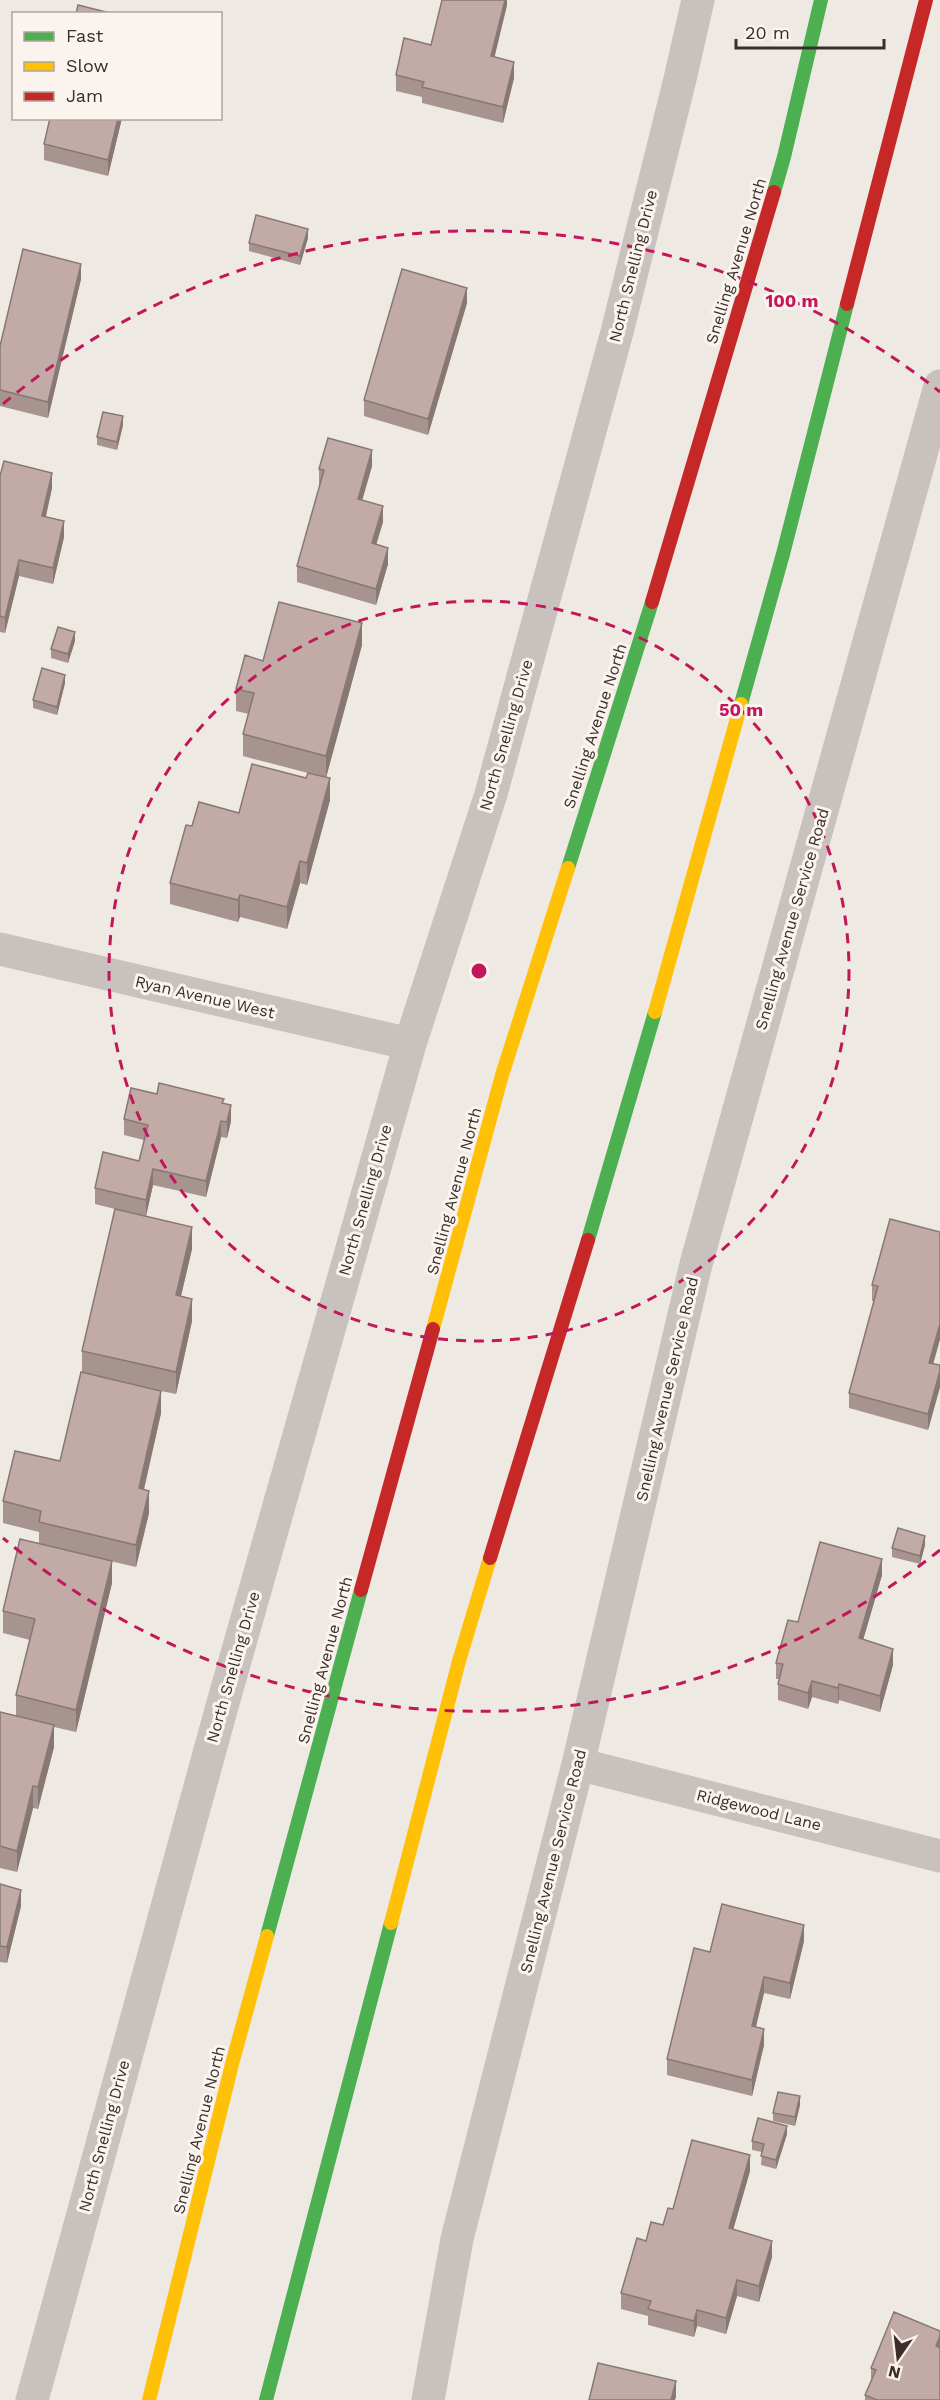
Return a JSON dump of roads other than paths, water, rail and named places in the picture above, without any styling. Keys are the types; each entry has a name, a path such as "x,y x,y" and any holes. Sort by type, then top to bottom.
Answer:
{"main road":[{"name":"Snelling Avenue North","path":"149,2400 232,2064 502,1075 670,539 784,157 821,0"},
{"path":"266,2400 459,1661 633,1091 783,554 926,0"}],"street":[{"name":"North Snelling Drive","path":"32,2400 221,1710 410,1044 500,759 617,333 698,0"},
{"name":"Snelling Avenue Service Road","path":"428,2400 458,2239 578,1764 696,1264 940,386"},
{"name":"Ryan Avenue West","path":"0,949 410,1044"},
{"name":"Ridgewood Lane","path":"578,1764 940,1856"}]}
